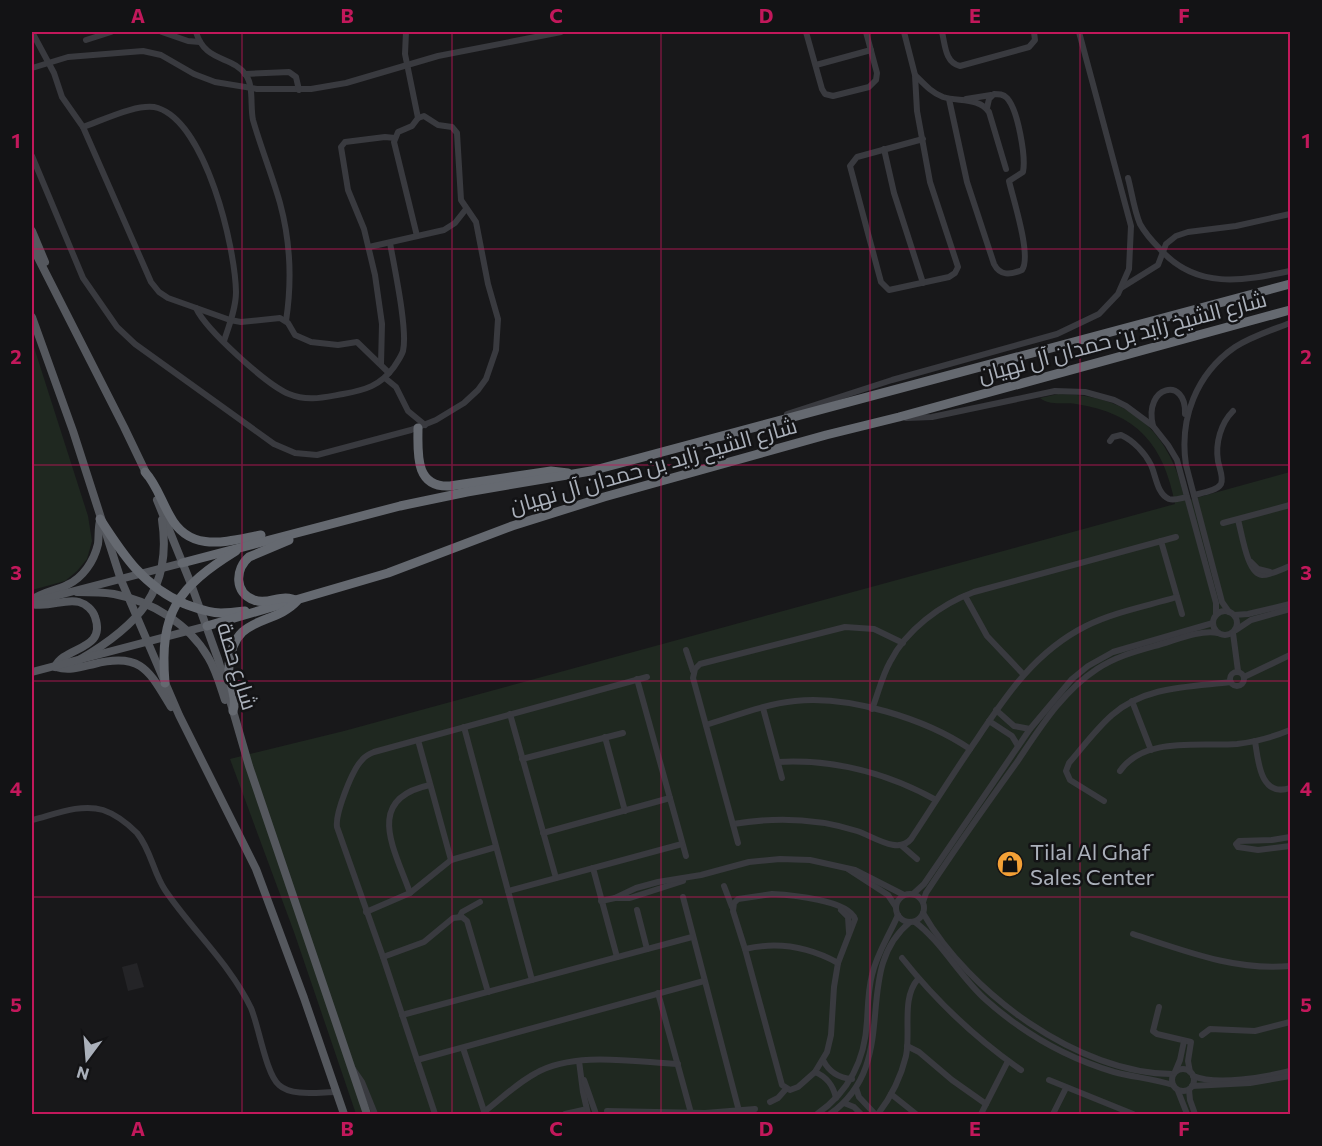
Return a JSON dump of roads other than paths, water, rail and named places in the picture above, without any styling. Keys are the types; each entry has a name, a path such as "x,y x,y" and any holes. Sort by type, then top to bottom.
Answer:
{"highway":[{"name":"شارع الشيخ زايد بن حمدان آل نهيان","path":"182,563 433,498 573,474 1290,284"},
{"name":"شارع الشيخ زايد بن حمدان آل نهيان","path":"207,626 388,573 558,511 826,435 1290,310"},
{"path":"421,427 420,466 426,477 437,485 450,486 551,471 573,474"},
{"path":"145,472 156,487 173,522 184,533 197,540 224,543 285,531 302,532"},
{"path":"100,519 140,575 155,588 178,601 201,610 220,613 271,608"},
{"path":"297,601 285,597 263,602 251,599 242,590 238,578 241,566 249,556 302,532"},
{"path":"165,683 163,659 165,637 178,601 191,584 210,568 246,545"},
{"path":"233,711 235,699 229,677 229,666 236,642 249,626 284,611 297,601"}],"main road":[{"path":"32,231 66,306 72,327"},
{"name":"شارع حصة","path":"32,246 145,472 191,584 207,626 289,887 367,1114"},
{"path":"32,317 121,580 179,715 260,880 344,1114"},
{"path":"79,660 107,643 137,618 155,588 164,548 160,507"},
{"path":"55,667 64,656 91,643 96,632 96,619 90,608 79,602 46,606 32,602 37,596 70,584 82,574 93,559 100,519"},
{"name":"شارع الشيخ زايد بن حمدان آل نهيان","path":"32,602 182,563"},
{"path":"77,592 107,593 129,598 171,617 188,632 209,657 227,705 233,711"},
{"name":"شارع الشيخ زايد بن حمدان آل نهيان","path":"32,672 207,626"},
{"path":"55,667 74,669 116,660 138,666 156,680 170,705 179,715"}],"street":[{"path":"32,32 48,62 62,97 82,127 151,282 163,295 231,320 278,318 286,321 296,335 311,342 342,345 357,342 381,364 408,411 421,427"},
{"path":"86,40 111,32"},
{"path":"162,32 188,42 200,42"},
{"path":"196,32 200,42 210,53 237,67 245,74 250,88 253,116 286,232 290,282 286,321"},
{"path":"405,32 407,64 418,118 413,125 400,131 395,138 394,145 417,236"},
{"path":"32,68 80,55 149,51 208,80 250,88 299,90 335,86 438,56 561,32"},
{"path":"815,32 807,35 822,89 828,95 835,96 869,87 874,83 877,76 866,32"},
{"path":"904,32 915,75 917,111 923,139 930,182 958,264 953,275 892,290 886,289 881,282 850,166 857,157 923,139"},
{"path":"942,32 949,59 953,64 960,66 1029,47 1035,40 1034,32"},
{"path":"692,444 706,437 801,410 892,380 1057,334 1099,314 1118,294 1128,269 1132,231 1130,216 1079,32"},
{"path":"816,66 871,50"},
{"path":"245,74 290,72 296,77 299,90"},
{"path":"915,75 933,92 949,99 980,103 987,108"},
{"path":"949,99 967,183 994,264 1001,273 1010,274 1022,270 1025,264 1020,225 1009,181 1023,172 1023,154 1018,127 1009,101 1000,94 960,100"},
{"path":"992,95 987,108 1006,169"},
{"path":"82,127 134,110 151,107 174,117 184,128 208,174 224,218 236,291 231,320 224,341"},
{"path":"32,156 81,274 117,327 135,344 274,444 295,453 317,455 421,427 458,407 474,395 489,373 496,350 499,330 497,313 488,284 476,222 466,209 461,196 456,131 450,127 438,126 426,117 418,118"},
{"path":"381,364 382,324 369,248 361,220 348,189 341,145 345,142 395,138"},
{"path":"884,150 894,193 923,283"},
{"path":"1128,178 1143,229 1175,265 1210,278 1225,280 1242,280 1290,271"},
{"path":"369,248 451,226 466,209"},
{"path":"1121,288 1158,265 1168,241 1182,234 1236,226 1290,214"},
{"path":"1132,231 1143,229"},
{"path":"196,308 205,323 271,384 297,396 322,398 375,386 387,375 401,356 404,341 390,243"},
{"path":"1186,424 1197,390 1208,373 1223,357 1248,340 1290,323"},
{"path":"899,417 932,417 1041,393 1069,390 1114,400 1138,413 1153,426 1177,460 1191,496 1222,602 1237,622 1234,632 1238,671 1244,677"},
{"path":"1153,426 1151,413 1153,402 1159,394 1170,390 1176,391 1184,398 1185,456 1191,496 1216,603 1213,623 1218,633"},
{"path":"1110,441 1115,436 1121,435 1139,448 1150,463 1161,492 1166,497 1173,500 1191,496 1217,488 1221,484 1218,442 1226,420 1233,411"},
{"path":"1223,523 1290,505"},
{"path":"1238,520 1249,560 1258,568 1271,572 1290,566"},
{"path":"872,709 888,665 903,643 919,626 950,603 965,596 1176,537"},
{"path":"1161,541 1182,614"},
{"path":"965,596 987,636 1023,674"},
{"path":"902,846 910,841 996,710 1023,674 1048,650 1088,625 1107,617 1177,597"},
{"path":"1216,615 1224,611 1248,614 1290,604"},
{"path":"1290,609 1251,620 1226,636 1207,632 1126,654 1104,664 1079,683 1059,703 1036,734 922,902 923,913 960,962 977,980 1001,1002 1036,1027 1081,1051 1137,1069 1174,1073 1183,1069 1205,1079 1230,1079 1290,1071"},
{"path":"896,907 898,900 904,895 913,894 924,884 1030,729 1065,686 1105,655 1128,646 1213,623"},
{"path":"693,671 700,664 837,628 869,628 903,643"},
{"path":"686,650 738,843"},
{"path":"1104,801 1071,780 1067,768 1107,720 1132,701 1160,691 1231,682 1234,685 1240,685 1244,677 1290,655"},
{"path":"1231,682 1231,675 1238,671"},
{"path":"435,1114 337,827 337,812 357,766 374,752 647,676"},
{"path":"637,679 686,856"},
{"path":"706,725 786,702 808,700 843,703 872,709 932,729 970,749"},
{"path":"1132,701 1151,750"},
{"path":"763,708 783,778"},
{"path":"996,710 1016,727 1030,729"},
{"path":"510,714 556,878"},
{"path":"989,721 1015,739 1018,746"},
{"path":"1004,730 1009,723"},
{"path":"464,727 532,980"},
{"path":"1120,771 1131,759 1151,750 1182,744 1201,746 1255,741 1290,730"},
{"path":"522,759 623,733"},
{"path":"605,737 625,811"},
{"path":"418,740 451,860"},
{"path":"1255,741 1259,769 1263,778 1276,788 1290,788"},
{"path":"778,762 815,762 852,768 897,782 936,800"},
{"path":"410,893 389,834 388,819 394,805 402,795 413,789 430,785"},
{"path":"543,833 670,798"},
{"path":"32,820 79,808 91,808 107,812 132,828 145,845 155,872 166,892 247,1000 276,1083 290,1091 337,1092"},
{"path":"733,824 766,819 816,822 902,846 917,859"},
{"path":"1290,837 1239,841 1236,844 1238,847 1253,850 1290,846"},
{"path":"508,891 682,844"},
{"path":"366,912 410,893 451,860 496,847"},
{"path":"602,901 622,899 664,884 750,862 780,859 810,860 848,869 870,876 904,895"},
{"path":"593,868 617,957"},
{"path":"848,869 888,895 898,915 927,932 977,991 1029,1032 1063,1052 1099,1067 1173,1085"},
{"path":"724,885 745,949 782,1085 790,1090 798,1087 815,1072 823,1060 831,1035 838,963 849,933 848,917 836,906 797,896 772,894 741,898 732,908"},
{"path":"913,894 922,902"},
{"path":"683,897 739,1111"},
{"path":"383,957 424,942 453,918 460,916 464,911 480,902"},
{"path":"637,910 647,949"},
{"path":"830,1114 844,1103 856,1088 868,1064 882,966 897,935 923,913"},
{"path":"817,1114 836,1098 852,1078 864,1046 872,972 880,948 898,915"},
{"path":"460,916 467,921 488,992"},
{"path":"1133,934 1227,963 1252,967 1290,966"},
{"path":"402,1015 692,936"},
{"path":"745,949 766,945 788,945 809,950 838,963"},
{"path":"902,958 918,979 961,1023 1021,1070"},
{"path":"856,1088 863,1102 877,1114 891,1094 901,1073 907,1046 910,993 918,979"},
{"path":"417,1060 704,981"},
{"path":"658,993 691,1113"},
{"path":"1159,1007 1153,1027 1154,1032 1187,1041"},
{"path":"1202,1035 1210,1029 1255,1031 1290,1022"},
{"path":"1187,1041 1172,1078 1187,1114"},
{"path":"1187,1041 1188,1061 1192,1074 1190,1100 1195,1114"},
{"path":"907,1046 919,1052 958,1085 986,1104"},
{"path":"463,1048 484,1113 535,1073 566,1061 678,1064"},
{"path":"823,1060 838,1076 852,1078"},
{"path":"565,1114 590,1112 579,1061"},
{"path":"981,1114 1008,1061"},
{"path":"353,1069 363,1082 375,1114"},
{"path":"823,1076 829,1069"},
{"path":"815,1072 831,1084 836,1098"},
{"path":"831,1084 838,1076"},
{"path":"1178,1091 1290,1076"},
{"path":"1049,1080 1133,1114"},
{"path":"1053,1114 1066,1088"},
{"path":"770,1102 778,1098 786,1089"},
{"path":"891,1094 916,1114"},
{"path":"844,1103 859,1112 863,1102"},
{"path":"1106,1114 1110,1106"},
{"path":"607,1111 691,1113 755,1108"}],"place":[{"name":"Tilal Al Ghaf Sales Center","path":"1010,864"}]}
